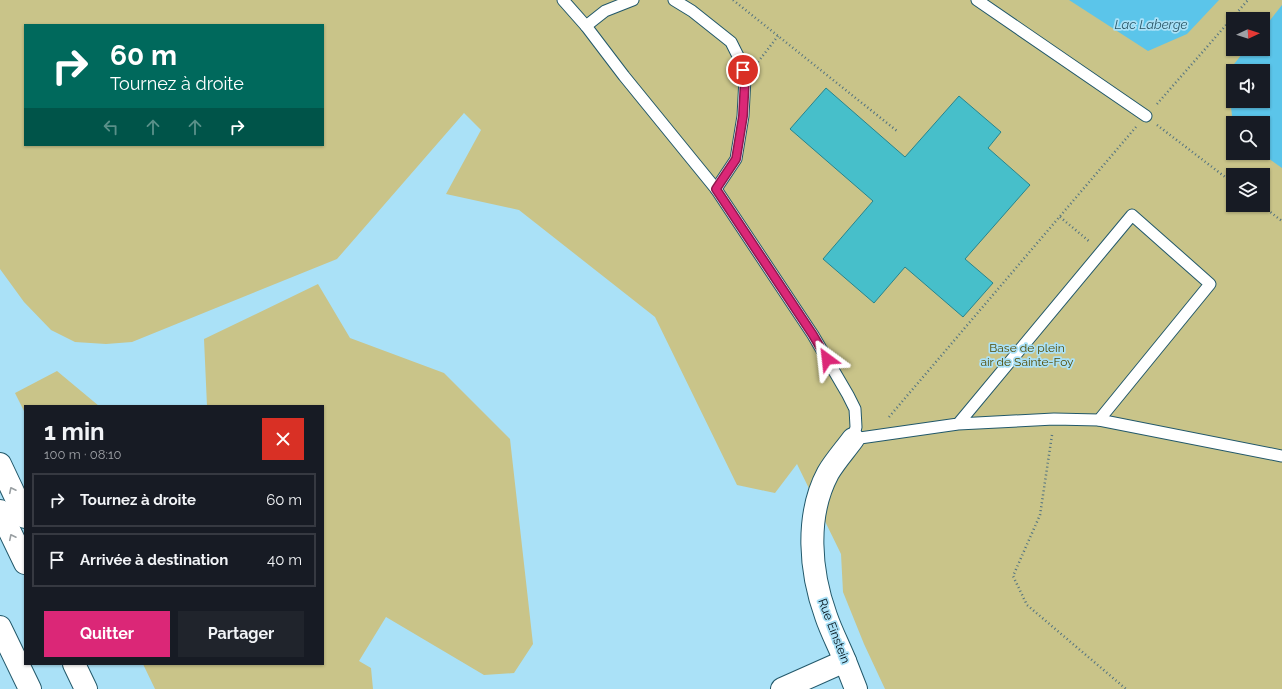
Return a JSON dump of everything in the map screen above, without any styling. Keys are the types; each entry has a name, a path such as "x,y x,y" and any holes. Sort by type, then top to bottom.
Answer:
{"main road":[{"name":"Rue Einstein","path":"853,439 828,474 818,500 813,528 815,569 820,594 826,616 856,689"},
{"path":"0,464 24,515"},
{"path":"0,511 24,561"},
{"path":"0,627 30,689"},
{"path":"0,656 22,689"},
{"path":"782,689 845,661"},
{"path":"74,665 86,689"},
{"path":"80,665 90,689"}],"lane":[{"path":"563,0 586,26 624,76 716,189 813,335 855,409 856,427 853,439 958,424 1054,419 1099,420 1282,456"},
{"path":"586,26 605,11 633,0"},
{"path":"674,0 692,11 730,42 741,62 745,78 743,116 736,159 716,189"},
{"path":"977,0 1146,116"},
{"path":"958,424 1132,215 1210,284 1099,420"}],"path":[{"path":"733,0 897,131"},
{"path":"883,420 889,417 1146,116 1248,0"},
{"path":"745,78 778,36"},
{"path":"1146,116 1226,178"},
{"path":"1270,211 1282,221"},
{"path":"1060,217 1101,252"},
{"path":"1054,419 1040,515 1013,576 1027,605 1126,689"}],"green space":[{"name":"Base de plein air de Sainte-Foy","path":"0,0 1282,0 1282,689 885,689 864,644 843,592 841,554 797,464 775,493 737,485 655,317 519,210 446,194 481,130 464,113 337,259 132,342 106,344 75,342 51,330 24,302 0,269"},
{"path":"318,284 350,338 444,373 510,439 533,644 514,673 484,675 386,617 359,661 371,668 373,689 155,689 143,665 324,665 324,405 207,405 204,339"},
{"path":"57,371 98,405 24,405 24,411 15,393"}],"water":[{"name":"Lac Laberge","path":"1069,0 1219,0 1187,34 1148,51"},
{"path":"1282,5 1282,168 1270,159 1270,116 1232,116 1231,108 1270,108 1270,64 1234,64 1240,56 1270,56 1270,20"}],"building":[{"path":"826,88 905,157 959,96 1001,132 988,148 1030,185 965,259 993,283 963,317 905,267 874,303 823,259 873,201 790,129"}],"route":[{"path":"743,70 745,78 743,116 736,159 716,189 813,335 827,359"}]}
